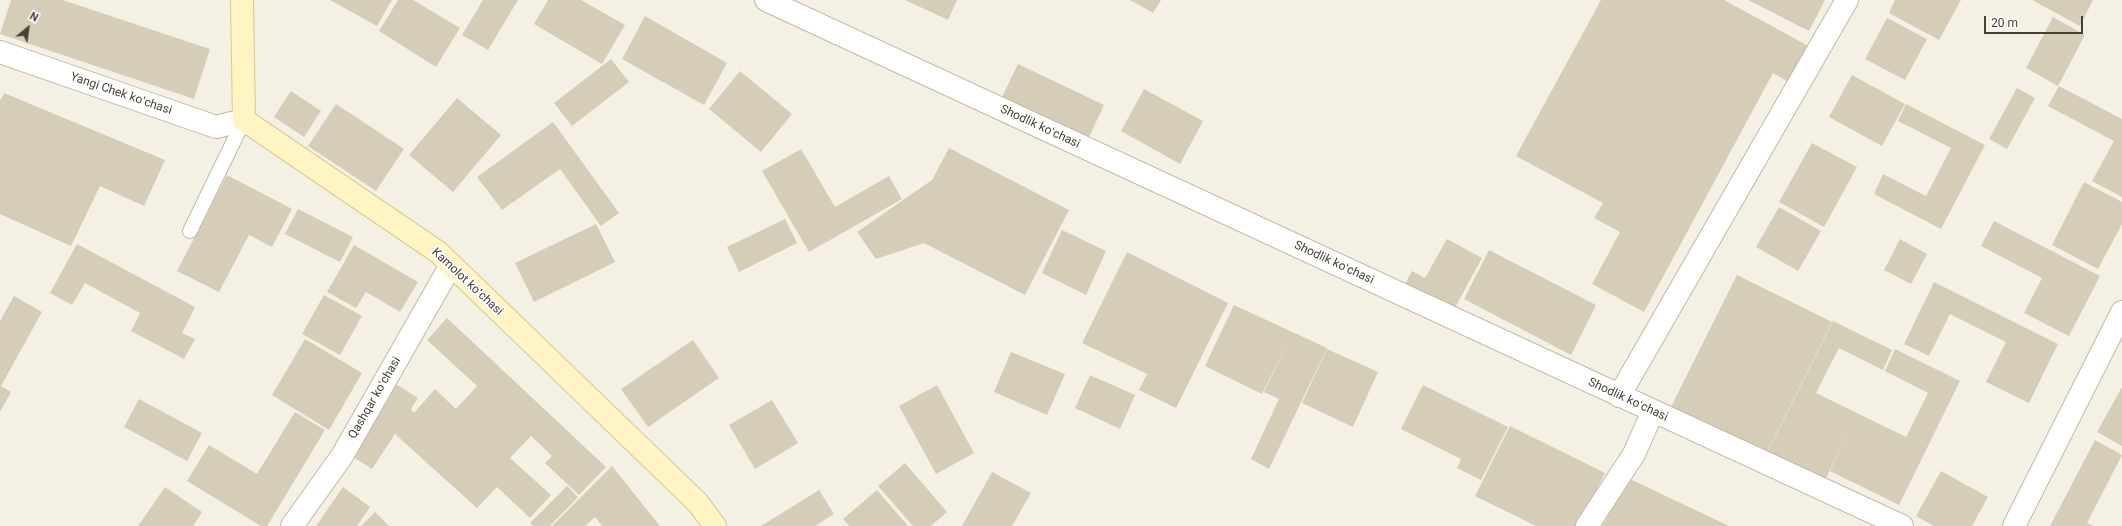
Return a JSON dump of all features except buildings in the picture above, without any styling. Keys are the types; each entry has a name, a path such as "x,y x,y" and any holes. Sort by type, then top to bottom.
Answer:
{"street":[{"path":"242,0 244,120"},
{"name":"Shodlik koʻchasi","path":"766,0 1902,526"},
{"path":"1619,396 1847,0"},
{"name":"Yangi Chek koʻchasi","path":"0,52 216,127 244,120"},
{"name":"Kamolot koʻchasi","path":"244,120 438,252 698,503 715,526"},
{"name":"Qashqar koʻchasi","path":"292,526 342,456 452,265"},
{"path":"2014,526 2122,312"},
{"path":"1587,526 1634,454 1653,411"}],"lane":[{"path":"190,231 244,120"}]}
